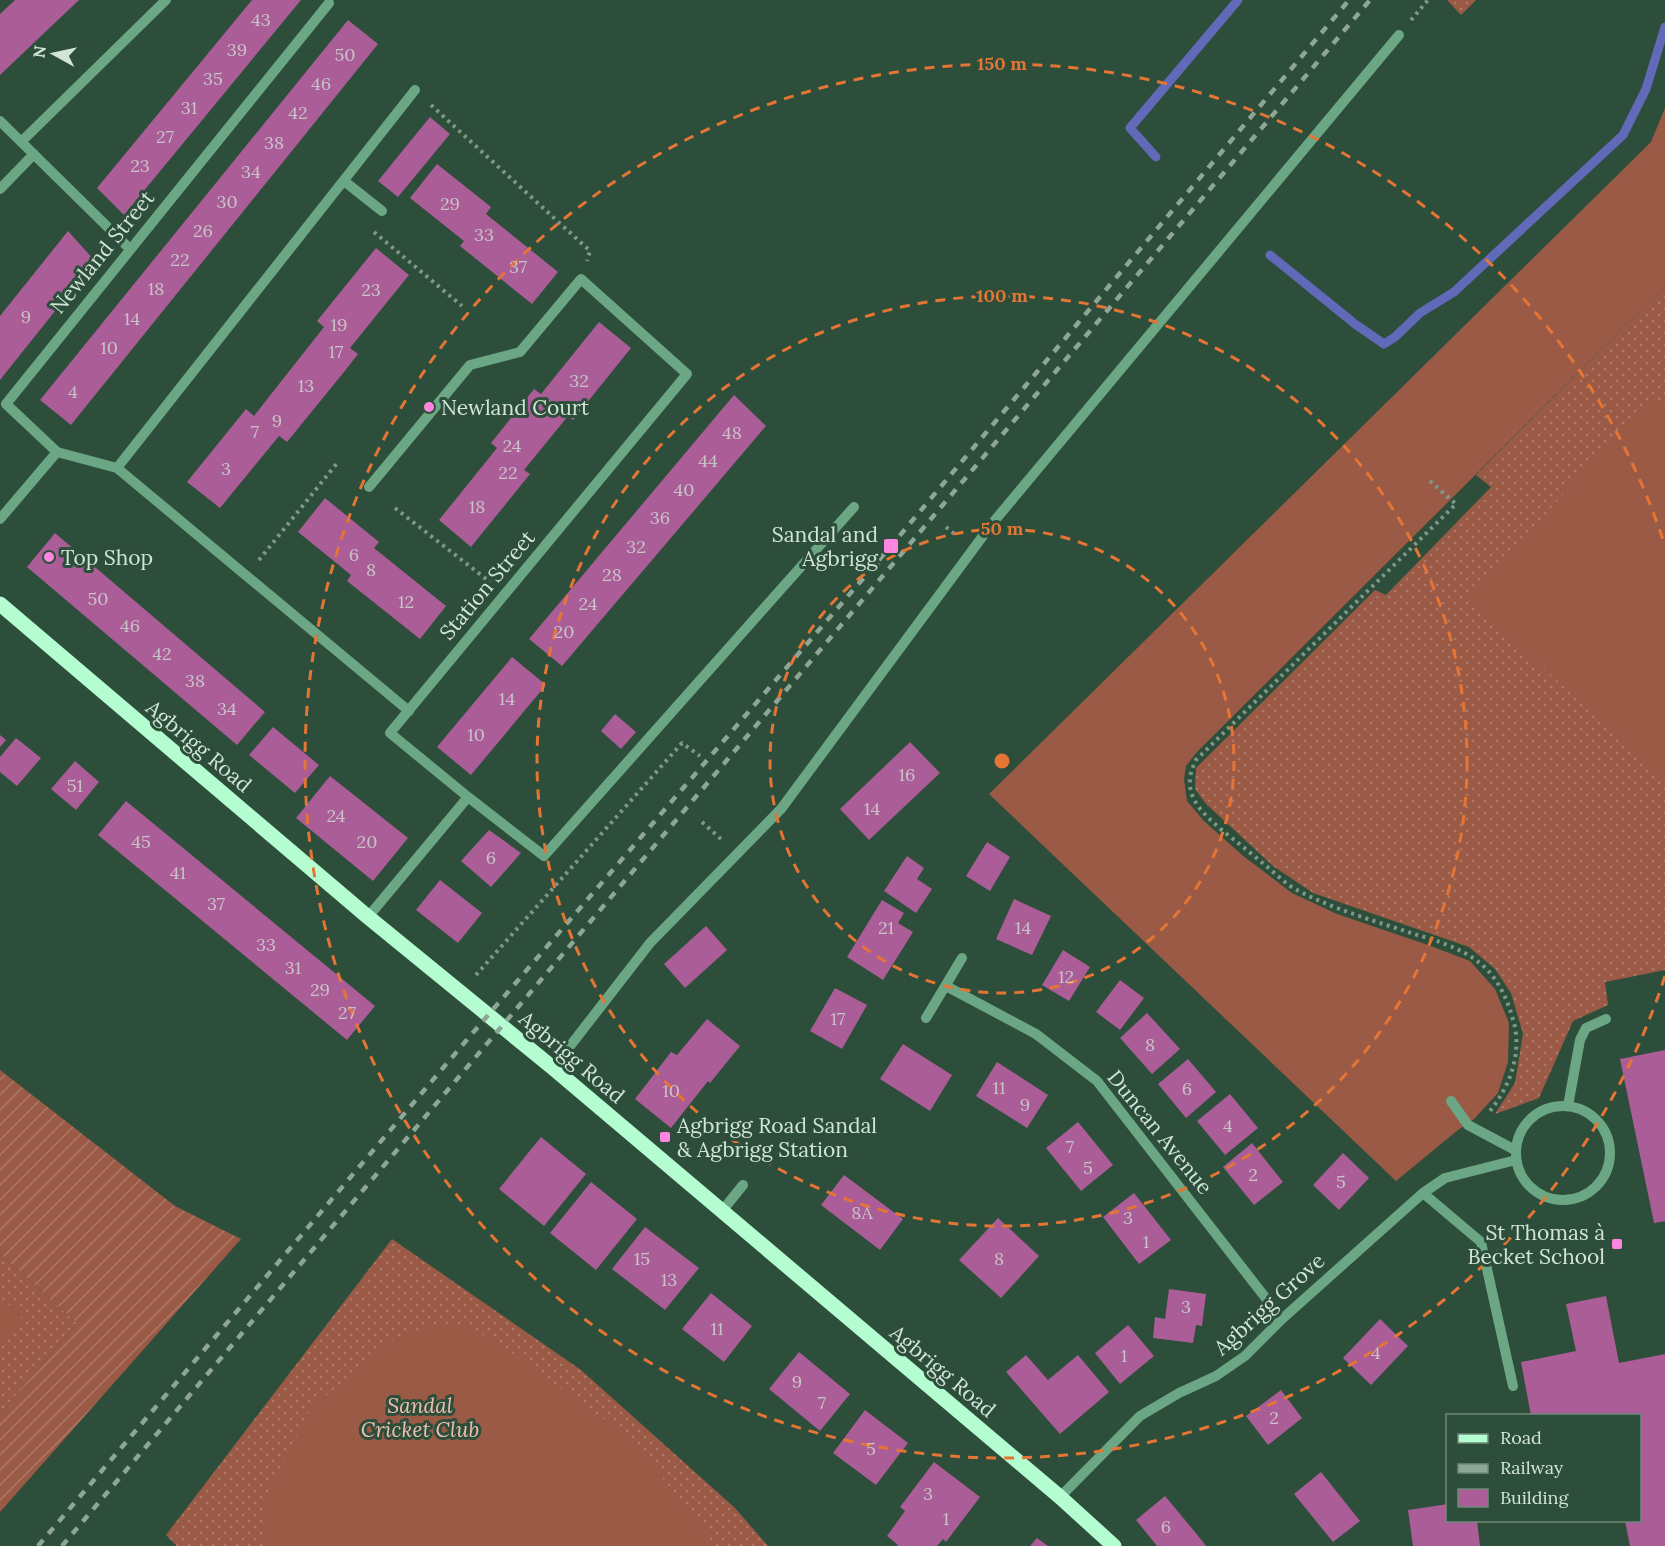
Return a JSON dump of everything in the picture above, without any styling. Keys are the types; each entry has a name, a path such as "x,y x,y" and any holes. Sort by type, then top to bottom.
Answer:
{"main road":[{"name":"Agbrigg Road","path":"0,604 368,917 553,1068 1060,1497 1114,1546"}],"street":[{"path":"21,142 166,0"},
{"name":"Newland Street","path":"57,452 6,404 329,3"},
{"path":"553,1068 650,943 781,809 991,525 1399,35"},
{"path":"117,468 415,90"},
{"path":"0,121 130,249"},
{"path":"0,189 33,154"},
{"path":"344,180 382,211"},
{"path":"369,487 470,365 520,352 581,279"},
{"name":"Station Street","path":"468,797 390,733 687,374 581,279"},
{"path":"0,519 57,452 117,468 409,711"},
{"path":"368,917 468,797 544,855 854,507"},
{"path":"926,1018 962,958"},
{"name":"Duncan Avenue","path":"946,986 1036,1034 1097,1081 1282,1319"},
{"path":"1568,1106 1576,1058 1586,1028 1606,1019"},
{"path":"1451,1101 1468,1125 1516,1155"},
{"path":"1568,1106 1583,1110 1590,1115 1605,1133 1610,1149 1608,1166 1602,1180 1590,1192 1576,1199 1560,1201 1544,1197 1530,1188 1520,1175 1516,1155 1518,1136 1527,1122 1538,1113 1552,1107 1568,1106"},
{"name":"Agbrigg Grove","path":"1060,1497 1140,1416 1179,1392 1216,1376 1245,1356 1282,1319 1423,1192 1445,1178 1516,1155"},
{"path":"722,1211 743,1185"},
{"path":"1423,1192 1481,1242 1513,1386"}],"path":[{"path":"415,90 590,251 581,279"},
{"path":"382,211 369,228 462,306"},
{"path":"246,576 338,462"},
{"path":"1430,480 1456,504 1196,760 1189,772 1190,787 1194,802 1215,824 1293,888 1336,908 1465,953 1482,965 1499,985 1509,1007 1517,1035 1515,1064 1506,1088 1475,1129"},
{"path":"395,508 505,594"},
{"path":"946,527 958,537"},
{"path":"460,993 682,743 700,756"}],"green space":[{"path":"1447,0 1476,0 1461,15"},
{"path":"1665,108 1665,286 1196,753 1186,766 1184,779 1187,801 1204,821 1242,855 1292,893 1337,914 1470,961 1495,989 1509,1023 1508,1062 1498,1093 1474,1119 1396,1181 989,794 1651,142"},
{"path":"1665,286 1665,970 1605,982 1608,1005 1573,1021 1539,1098 1495,1114 1515,1083 1523,1034 1511,993 1495,969 1469,947 1313,893 1273,866 1206,804 1195,789 1196,768 1375,590 1386,595 1491,487 1476,475"},
{"path":"1653,395 1665,405 1665,778 1468,600"},
{"path":"0,1070 175,1206 241,1239 0,1512 0,1414 77,1323 0,1254"},
{"name":"Sandal Cricket Club","path":"392,1239 581,1370 735,1508 768,1546 177,1546 166,1535"},
{"path":"0,1254 77,1323 0,1414"},
{"path":"0,1297 22,1316 0,1341"},
{"name":"Sandal Cricket Club","path":"451,1323 491,1338 632,1440 716,1546 264,1546 264,1501 312,1407 394,1340"}],"building":[{"path":"15,0 79,0 0,75 0,14"},
{"path":"252,0 301,0 124,215 97,188"},
{"path":"348,20 378,44 71,425 40,400"},
{"path":"430,117 450,134 398,197 378,181"},
{"path":"437,164 491,207 486,214 558,272 532,304 460,246 464,241 410,198"},
{"path":"68,231 95,261 0,380 0,316"},
{"path":"376,248 409,275 350,348 358,354 344,372 287,442 279,436 220,508 187,482 246,409 254,416 324,327 317,321"},
{"path":"599,322 631,348 573,420 568,416 524,470 530,474 471,547 439,520 497,448 491,443 534,389 541,394"},
{"path":"734,395 766,426 562,666 529,639"},
{"path":"325,498 379,542 374,548 446,606 420,639 347,581 351,575 298,532"},
{"path":"55,533 265,712 237,745 27,567"},
{"path":"512,657 546,685 471,775 437,747"},
{"path":"615,714 636,732 621,749 601,731"},
{"path":"273,727 319,765 295,793 249,755"},
{"path":"0,735 6,740 0,747"},
{"path":"16,738 41,758 17,786 0,772 0,757"},
{"path":"910,742 940,773 869,840 840,809"},
{"path":"75,761 99,782 76,810 51,789"},
{"path":"330,776 408,838 373,881 296,818"},
{"path":"126,801 375,1006 347,1040 98,835"},
{"path":"489,830 521,853 491,887 461,861"},
{"path":"987,842 1010,857 990,891 966,876"},
{"path":"907,856 924,868 917,879 932,889 916,913 884,891"},
{"path":"440,880 482,913 458,943 416,910"},
{"path":"1014,899 1051,916 1032,955 996,939"},
{"path":"882,900 904,913 898,923 913,932 883,980 847,957"},
{"path":"706,926 727,950 685,988 664,964"},
{"path":"1063,950 1090,967 1069,1001 1042,985"},
{"path":"1120,980 1144,998 1120,1030 1096,1012"},
{"path":"835,988 867,1005 842,1049 810,1031"},
{"path":"1147,1013 1180,1049 1152,1074 1120,1038"},
{"path":"707,1019 740,1046 710,1083 708,1081 671,1128 635,1099 671,1052 677,1055"},
{"path":"903,1044 952,1075 930,1111 880,1079"},
{"path":"1665,1050 1665,1221 1654,1223 1620,1059"},
{"path":"1188,1059 1216,1092 1186,1118 1158,1084"},
{"path":"997,1062 1048,1095 1027,1128 976,1096"},
{"path":"1230,1094 1258,1128 1225,1155 1197,1121"},
{"path":"1078,1122 1113,1165 1081,1191 1046,1148"},
{"path":"541,1137 586,1174 544,1226 499,1189"},
{"path":"1252,1143 1283,1182 1254,1205 1223,1167"},
{"path":"1343,1153 1369,1178 1339,1210 1313,1185"},
{"path":"844,1175 903,1219 880,1250 821,1205"},
{"path":"591,1182 637,1219 596,1270 550,1233"},
{"path":"1134,1193 1171,1240 1139,1264 1103,1217"},
{"path":"998,1218 1039,1256 1001,1298 959,1260"},
{"path":"645,1227 699,1268 665,1310 612,1269"},
{"path":"1169,1289 1206,1294 1202,1326 1196,1325 1193,1343 1153,1338 1155,1317 1165,1319"},
{"path":"711,1293 752,1326 724,1362 682,1329"},
{"path":"1606,1296 1619,1363 1665,1354 1665,1546 1630,1546 1625,1522 1641,1522 1641,1414 1531,1414 1521,1362 1576,1351 1566,1304"},
{"path":"1380,1319 1408,1346 1371,1385 1343,1358"},
{"path":"1128,1325 1154,1356 1120,1384 1095,1353"},
{"path":"799,1352 850,1394 820,1431 769,1389"},
{"path":"1026,1355 1048,1380 1078,1355 1109,1392 1060,1434 1006,1372"},
{"path":"1281,1390 1302,1418 1268,1445 1246,1416"},
{"path":"865,1410 908,1443 876,1485 833,1453"},
{"path":"934,1462 980,1497 946,1542 943,1539 937,1546 897,1546 887,1536 905,1511 900,1507"},
{"path":"1321,1472 1360,1521 1333,1542 1294,1494"},
{"path":"1165,1496 1206,1546 1157,1546 1136,1520"},
{"path":"1446,1504 1446,1522 1477,1522 1480,1546 1413,1546 1408,1510"},
{"path":"1037,1538 1048,1546 1030,1546"}],"waterway":[{"path":"1156,157 1130,128 1238,0"},
{"path":"1270,255 1355,324 1384,344 1395,337 1420,313 1454,292 1623,135 1646,89 1665,27"}],"railway":[{"path":"38,1546 465,1042 891,546 1349,0"},
{"path":"62,1546 1370,0"}],"place":[{"name":"Newland Court","path":"429,407"},
{"name":"Sandal and Agbrigg","path":"891,546"},
{"name":"Top Shop","path":"49,557"},
{"name":"Agbrigg Road Sandal & Agbrigg Station","path":"665,1137"},
{"name":"St Thomas à Becket School","path":"1617,1244"}]}
